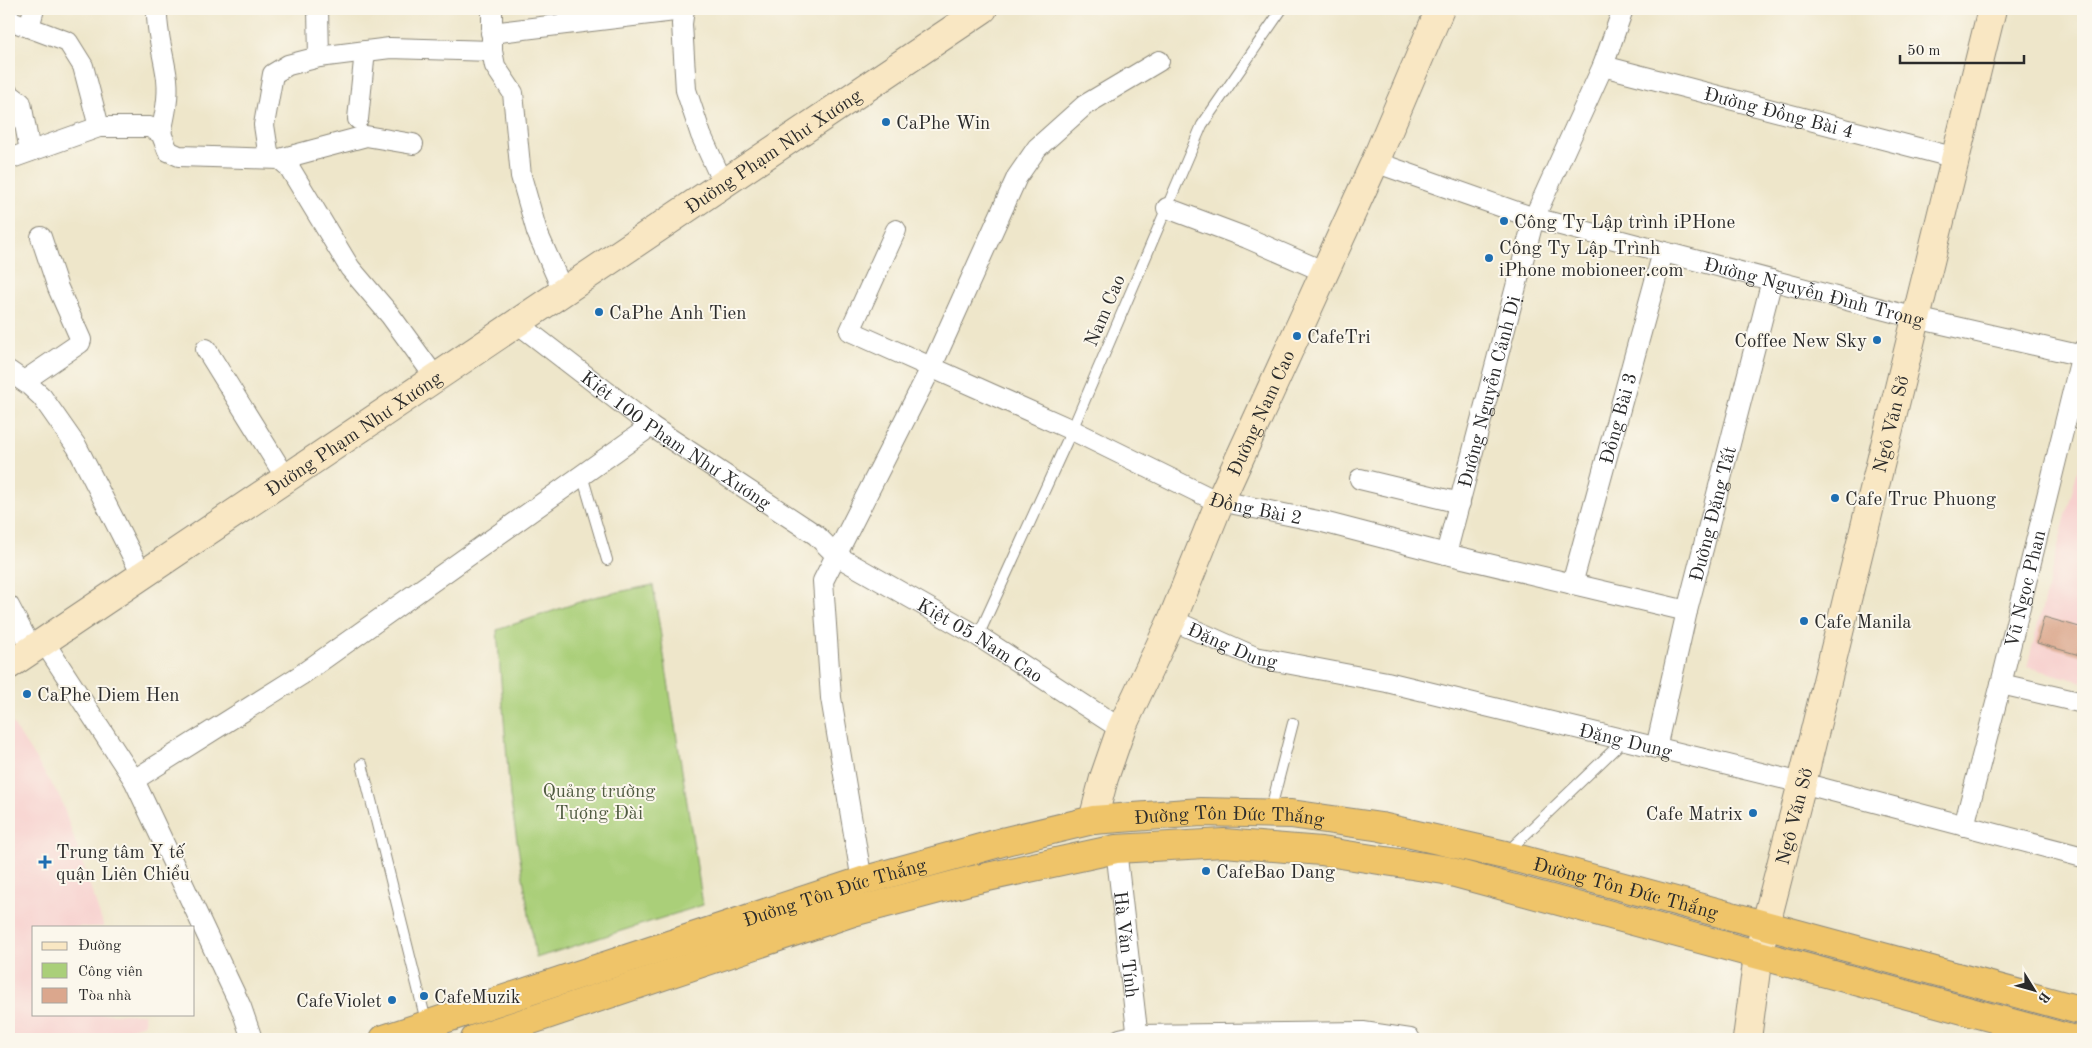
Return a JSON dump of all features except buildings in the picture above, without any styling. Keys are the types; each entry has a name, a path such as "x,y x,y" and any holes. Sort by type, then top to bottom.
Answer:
{"highway":[{"name":"Đường Tôn Đức Thắng","path":"384,1039 862,881 1006,841 1093,820 1201,812 1291,814 1380,827 1505,854 2083,1011"},
{"name":"Đường Tôn Đức Thắng","path":"475,1039 853,912 969,881 1116,849 1224,843 1321,851 1444,870 1758,955 2018,1032 2071,1039"}],"street":[{"path":"157,9 157,25 167,80 166,110 161,133 168,151 179,156 274,159 366,136 413,144"},
{"path":"318,9 318,57"},
{"path":"492,9 492,42 495,66 513,93 521,176 537,232 563,291"},
{"name":"Đường Phạm Như Xương","path":"9,665 983,9"},
{"name":"Đường Nam Cao","path":"1093,820 1104,778 1121,729 1172,620 1220,501 1375,162 1440,9"},
{"name":"Đường Nguyễn Cảnh Dị","path":"1446,554 1534,218 1603,66 1623,9"},
{"name":"Ngô Văn Sở","path":"1747,1039 1758,955 1992,9"},
{"path":"436,377 390,315 350,268 289,167 274,159 264,126 273,74 288,65 318,57 365,50 492,42 662,11 684,10 686,90 701,135 723,183"},
{"path":"9,20 31,18 68,42 83,66 99,127"},
{"path":"358,119 365,50"},
{"path":"862,881 830,698 823,581 931,368 1018,177 1037,148 1085,105 1159,61"},
{"name":"Đường Đồng Bài 4","path":"1603,66 1956,158"},
{"path":"9,94 21,103 30,151"},
{"path":"9,159 99,127 149,127 161,133"},
{"name":"Đường Nguyễn Đình Trọng","path":"1375,162 1534,218 1916,318 2083,353"},
{"path":"1167,208 1247,238 1325,272"},
{"name":"Đồng Bài 2","path":"896,230 850,331 1072,430 1206,496 1220,501 1323,522 1446,554 1687,611"},
{"path":"41,237 58,288 81,340 80,343 16,376 42,397 77,447 142,575"},
{"name":"Đồng Bài 3","path":"1572,584 1663,252"},
{"name":"Đường Đặng Tất","path":"1656,748 1687,611 1772,280"},
{"name":"Kiệt 100 Phạm Như Xương","path":"516,322 651,426 816,535 836,556"},
{"path":"206,349 286,478"},
{"name":"Vũ Ngọc Phan","path":"1964,826 2002,684 2083,353"},
{"path":"134,780 301,675 651,426"},
{"path":"1360,479 1460,503"},
{"name":"Kiệt 05 Nam Cao","path":"836,556 978,636 1121,729"},
{"path":"9,606 134,780 241,1007 252,1039"},
{"name":"Đặng Dung","path":"1172,620 1255,657 1387,682 1802,783 2083,857"},
{"path":"2002,684 2083,703"},
{"name":"Hà Văn Tính","path":"1116,849 1132,1038"},
{"path":"1132,1038 1363,1032 1410,1039"}],"lane":[{"name":"Nam Cao","path":"978,636 1072,430 1202,125 1282,9"},
{"path":"582,475 607,560"},
{"path":"1270,814 1293,723"},
{"path":"1505,854 1624,740"},
{"path":"362,764 427,1024"}],"shaded area":[{"path":"2083,449 2083,682 2027,667"},
{"name":"Trung tâm Y tế quận Liên Chiểu","path":"9,718 60,797 104,926 32,926 32,1016 144,1016 145,1024 95,1039 9,1039"}],"green space":[{"name":"Quảng trường Tượng Đài","path":"653,585 703,905 536,958 510,797 497,630 594,597"}],"place":[{"name":"CaPhe Win","path":"886,122"},
{"name":"Công Ty Lập trình iPHone","path":"1504,221"},
{"name":"Công Ty Lập Trình iPhone mobioneer.com","path":"1489,258"},
{"name":"CaPhe Anh Tien","path":"599,312"},
{"name":"CafeTri","path":"1297,336"},
{"name":"Coffee New Sky","path":"1877,340"},
{"name":"Cafe Truc Phuong","path":"1835,498"},
{"name":"Cafe Manila","path":"1804,621"},
{"name":"CaPhe Diem Hen","path":"27,694"},
{"name":"Cafe Matrix","path":"1753,813"},
{"name":"Trung tâm Y tế quận Liên Chiểu","path":"45,862"},
{"name":"CafeBao Dang","path":"1206,871"},
{"name":"CafeMuzik","path":"424,996"},
{"name":"CafeViolet","path":"392,1000"}]}
